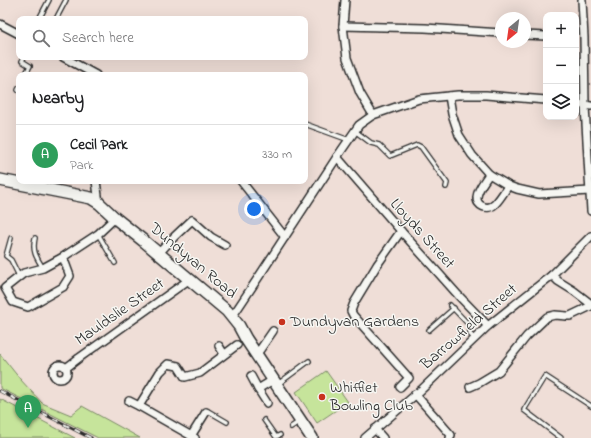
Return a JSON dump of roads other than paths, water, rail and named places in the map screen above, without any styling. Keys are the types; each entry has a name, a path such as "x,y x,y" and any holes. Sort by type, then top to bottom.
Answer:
{"main road":[{"name":"Dundyvan Road","path":"0,180 16,183"},
{"name":"Dundyvan Road","path":"20,184 91,198 99,203 227,311 239,326 246,339 312,438"}],"street":[{"path":"344,0 343,26 347,58 360,93 373,115"},
{"path":"582,0 588,106 588,164 591,211"},
{"path":"0,24 16,32"},
{"path":"343,26 425,28 495,33"},
{"path":"531,35 543,36"},
{"path":"579,38 584,38"},
{"path":"68,60 87,72"},
{"path":"232,316 359,125 373,115 419,99 449,96 486,95 543,100"},
{"path":"449,96 452,114 459,135 472,155 489,174 508,186 539,194 590,191"},
{"name":"Lloyds Street","path":"337,157 458,295 488,326"},
{"path":"489,174 478,193 478,203 482,206 491,208 495,205 508,186"},
{"path":"96,184 99,203"},
{"path":"243,184 285,237"},
{"path":"63,257 70,276 63,287 28,307 13,302 5,288 24,273 43,268 63,257 98,234 115,218"},
{"path":"159,253 192,220 211,237 225,245"},
{"path":"400,387 408,378 352,315 351,311 354,303 377,265 401,231"},
{"name":"Barrowfield Street","path":"365,438 488,326 552,275 591,236"},
{"path":"470,387 499,371 527,336 547,317 555,314 570,316 591,305 552,275"},
{"name":"Mauldslie Street","path":"66,368 190,280"},
{"path":"257,354 273,330"},
{"path":"139,406 160,372 168,364 178,366 182,379 200,373 237,345"},
{"path":"219,346 224,354"},
{"path":"251,376 267,403"},
{"path":"258,389 275,382"},
{"path":"415,394 451,435 450,438"},
{"path":"129,401 193,437 206,412"},
{"path":"375,429 383,438"}],"lane":[{"path":"41,16 50,0"},
{"path":"58,16 66,0"},
{"path":"23,60 22,62 30,66 27,72"},
{"path":"308,125 349,140"},
{"path":"355,131 371,142 379,145 390,156 417,145 421,147 447,183 446,187"},
{"path":"98,234 115,263"},
{"path":"11,238 6,256 11,260 20,276"},
{"path":"35,238 33,245 34,251 43,268"},
{"path":"450,305 470,326 470,334 474,339"},
{"path":"429,330 454,308"},
{"path":"275,382 309,361"},
{"path":"561,438 524,410 545,376 591,406"},
{"path":"206,412 208,410 227,422"},
{"path":"264,420 276,438 280,435"},
{"path":"291,427 301,421"}],"railway":[{"path":"0,391 91,438"}],"place":[{"name":"Dundyvan Gardens","path":"282,322"},
{"name":"Whifflet Bowling Club","path":"322,397"},
{"name":"Cecil Park","path":"28,428"}]}
